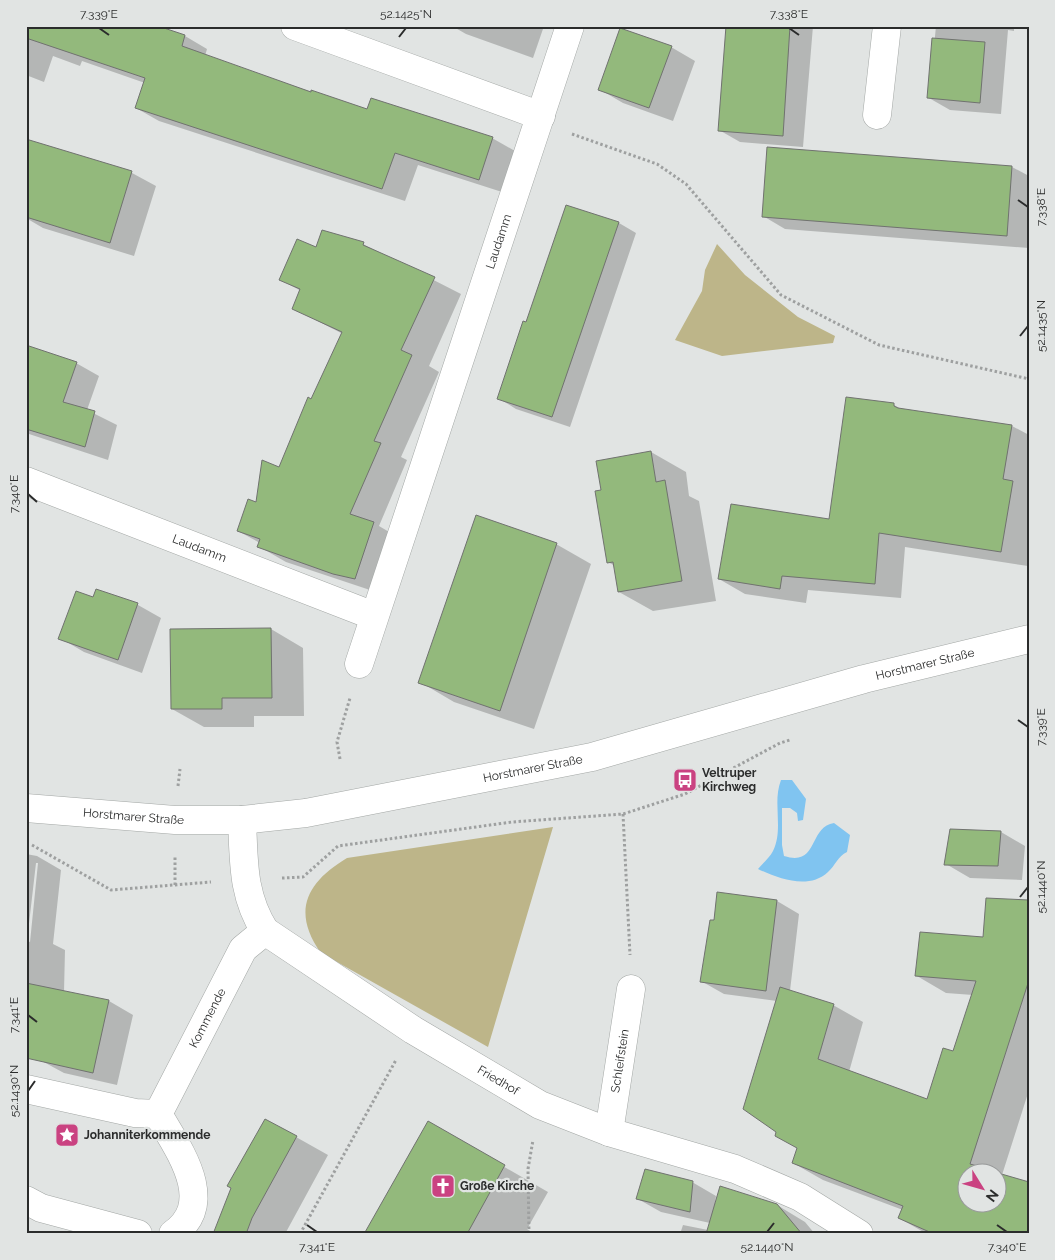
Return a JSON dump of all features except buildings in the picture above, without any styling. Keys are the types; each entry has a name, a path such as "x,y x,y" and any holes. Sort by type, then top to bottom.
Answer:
{"street":[{"path":"295,26 541,116"},
{"name":"Laudamm","path":"359,664 570,26"},
{"path":"877,115 887,26"},
{"name":"Laudamm","path":"26,481 374,616"},
{"name":"Horstmarer Straße","path":"26,808 175,820 242,820 306,813 592,757 864,678 1029,639"},
{"name":"Friedhof","path":"242,820 245,879 253,912 265,931 413,1030 540,1105 609,1132 735,1169 800,1197 859,1234"},
{"name":"Kommende","path":"158,1114 243,949 265,931"},
{"name":"Schleifstein","path":"609,1132 631,989"},
{"path":"26,1089 135,1113 158,1114 183,1159 194,1194 188,1217 173,1234"},
{"path":"26,1200 41,1208 138,1234"}],"path":[{"path":"541,116 567,132 658,164 686,184 781,295 879,345 1029,379"},
{"path":"340,759 338,742 359,664"},
{"path":"622,814 631,989"},
{"path":"175,845 175,885"},
{"path":"300,1234 413,1030"},
{"path":"529,1234 528,1169 540,1105"}],"shaded area":[{"path":"717,244 745,275 798,317 835,336 833,343 722,356 675,340 702,291 705,270"},
{"path":"553,827 488,1047 321,953 312,938 305,911 308,899 313,888 322,877 347,858"}],"water":[{"path":"781,780 792,780 806,799 803,820 798,821 797,813 790,808 782,808 782,845 784,856 795,858 803,856 820,831 834,823 850,835 847,852 841,856 828,872 812,881 803,882 784,879 758,869 772,853 776,843 778,834 778,798"}],"place":[{"name":"Veltruper Kirchweg","path":"685,780"},
{"name":"Johanniterkommende","path":"67,1135"},
{"name":"Große Kirche","path":"443,1186"}]}
